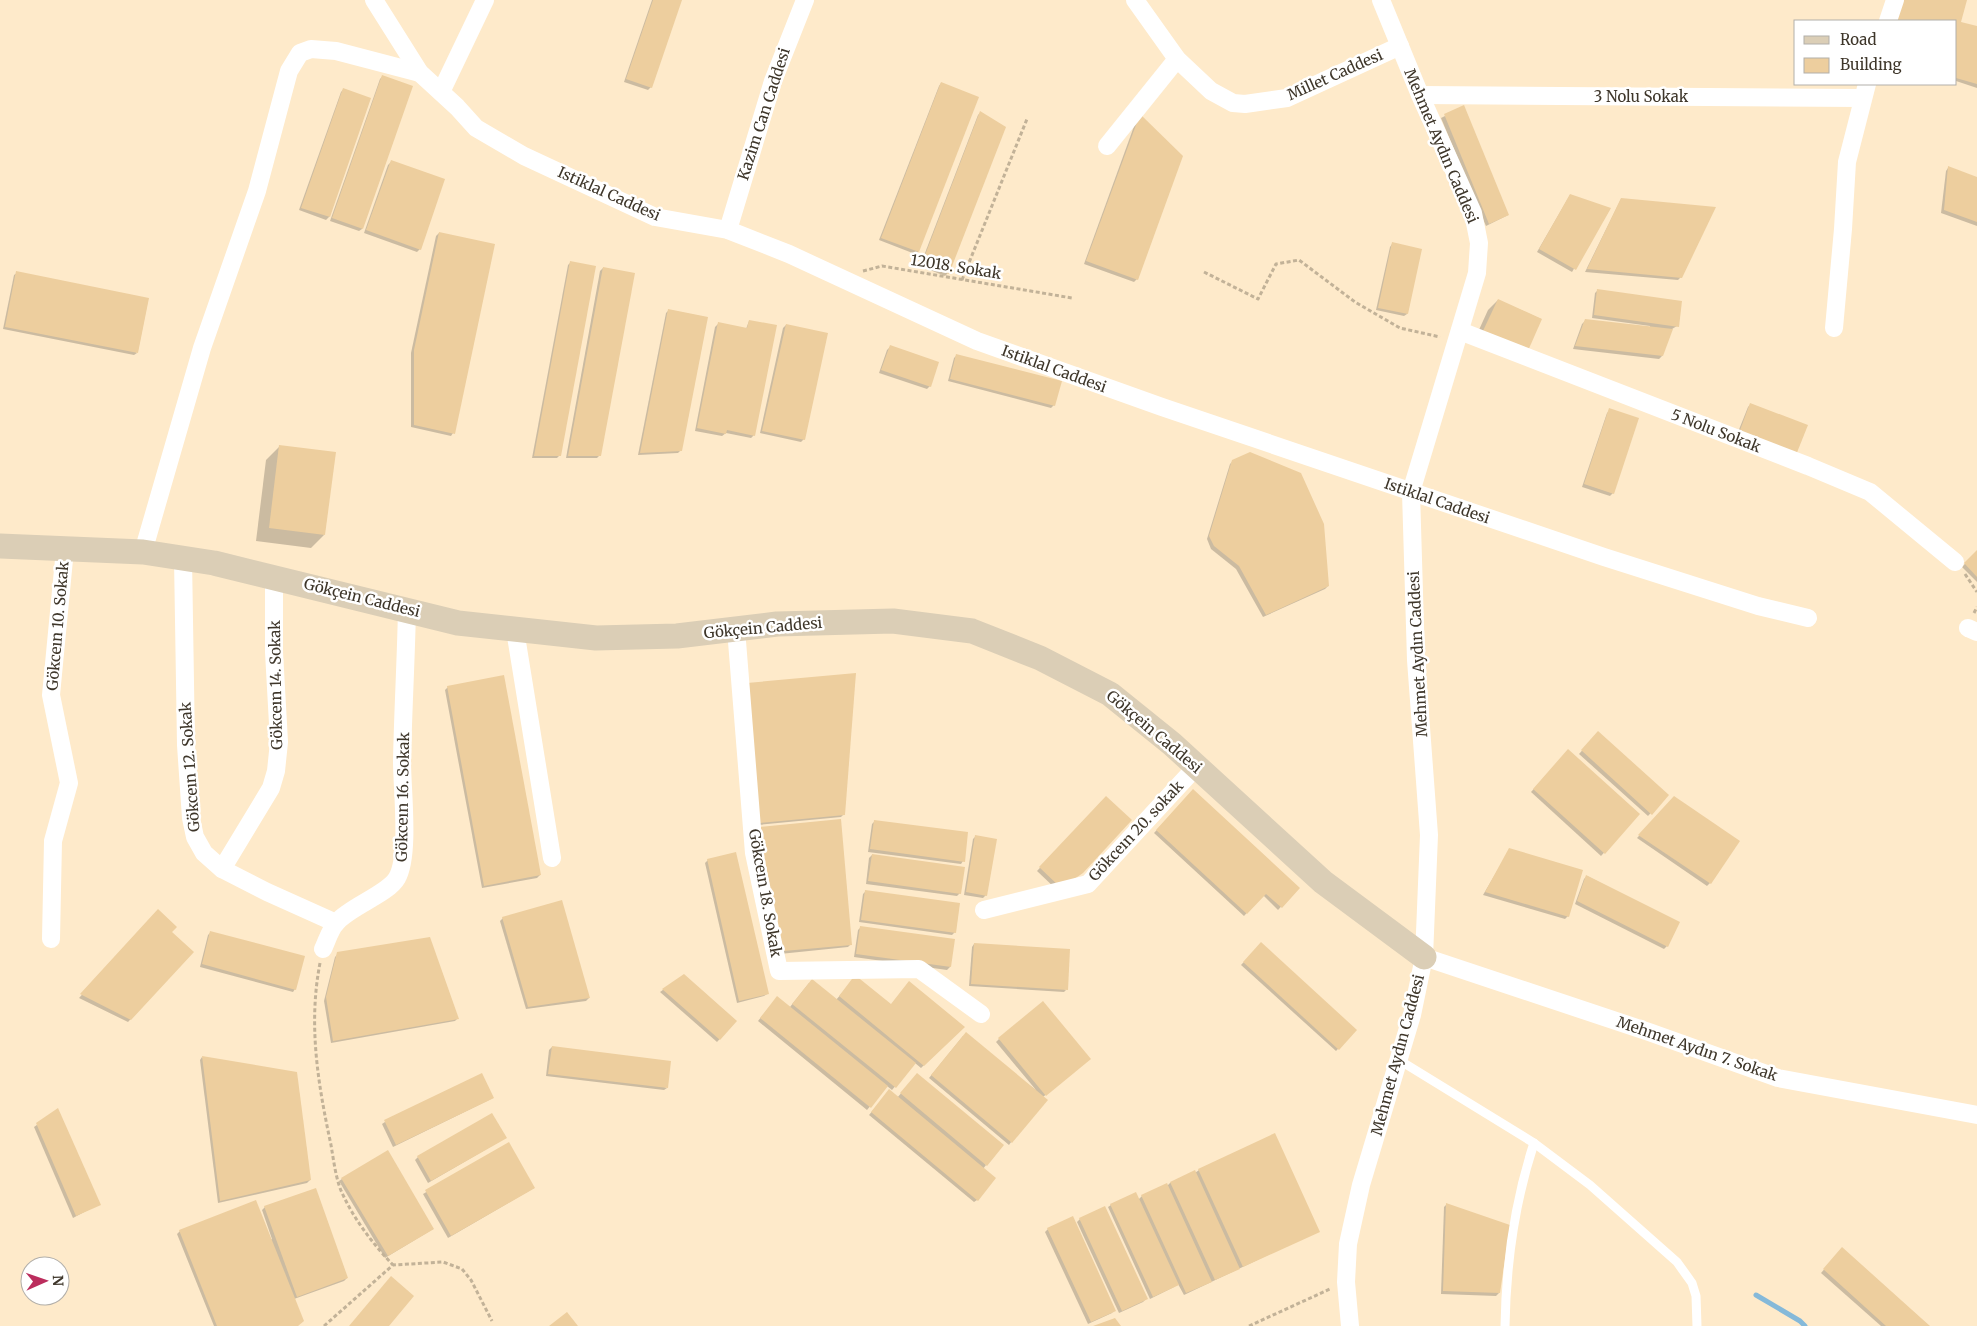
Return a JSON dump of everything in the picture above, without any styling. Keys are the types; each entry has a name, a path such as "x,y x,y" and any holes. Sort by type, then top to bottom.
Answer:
{"street":[{"name":"Istiklal Caddesi","path":"374,0 420,73 457,106 476,128 524,156 655,217 728,230 789,254 977,342 1162,407 1411,492 1740,600 1808,618"},
{"path":"440,92 485,0"},
{"name":"Kazim Can Caddesi","path":"728,230 773,81 805,0"},
{"name":"Millet Caddesi","path":"1135,0 1177,59 1211,91 1233,103 1245,104 1287,98 1400,46"},
{"name":"Mehmet Aydın Caddesi","path":"1350,1326 1346,1282 1348,1244 1360,1185 1412,1015 1424,958 1429,835 1416,660 1411,492 1477,273 1479,243 1473,213 1420,95 1381,0"},
{"path":"1888,20 1895,0"},
{"path":"143,552 202,348 257,191 289,71 300,54 311,49 336,51 420,73"},
{"path":"1107,146 1177,59"},
{"path":"1834,328 1847,162 1865,91"},
{"name":"3 Nolu Sokak","path":"1420,95 1865,91"},
{"name":"5 Nolu Sokak","path":"1459,336 1808,466 1870,492 1954,562"},
{"name":"Gökçein Caddesi","path":"0,546 143,552 214,562 458,623 596,638 677,636 777,624 893,621 972,631 1040,658 1110,694 1196,767 1323,882 1424,958"},
{"name":"Gökceın 10. Sokak","path":"51,939 53,841 70,783 51,695 64,549"},
{"name":"Gökceın 12. Sokak","path":"183,558 186,744 194,837 204,853 222,869 267,892 336,923"},
{"name":"Gökceın 14. Sokak","path":"222,869 271,788 276,771 279,742 274,652 274,577"},
{"name":"Gökceın 16. Sokak","path":"323,949 336,923 360,904 390,885 396,880 401,870 407,610"},
{"name":"Gökceın 18. Sokak","path":"736,629 754,853 780,971 919,970 981,1014"},
{"path":"515,630 552,858"},
{"name":"Gökceın 20. sokak","path":"984,910 1088,884 1196,767"},
{"name":"Mehmet Aydın 7. Sokak","path":"1424,958 1649,1032 1778,1078 1977,1115"}],"lane":[{"path":"1399,1060 1534,1143 1590,1185 1677,1262 1692,1283 1696,1296 1697,1326"},
{"path":"1505,1326 1508,1272 1524,1173 1534,1143"}],"path":[{"path":"962,280 1027,119"},
{"path":"1204,272 1258,299 1276,264 1299,260 1355,302 1400,328 1459,336"},
{"name":"12018. Sokak","path":"837,277 882,266 1072,298"},
{"path":"1954,562 1977,592"},
{"path":"323,949 316,987 313,1030 322,1104 336,1169 343,1196 376,1248 394,1265"},
{"path":"324,1326 394,1265 443,1262 462,1270 471,1280 492,1320"},
{"path":"1249,1326 1346,1282"}],"building":[{"path":"653,0 682,0 652,88 626,79"},
{"path":"1901,0 1967,0 1961,22 1977,26 1977,84 1957,78 1957,20 1895,20"},
{"path":"382,75 413,86 363,229 332,218"},
{"path":"941,82 979,97 919,252 881,238"},
{"path":"343,88 371,98 330,217 301,208"},
{"path":"1464,105 1509,215 1489,224 1444,114"},
{"path":"980,111 1006,127 949,274 922,263"},
{"path":"1140,114 1183,156 1138,280 1086,261"},
{"path":"391,160 445,179 421,250 366,230"},
{"path":"1948,166 1977,177 1977,222 1944,210"},
{"path":"1570,194 1611,208 1576,270 1539,249"},
{"path":"1621,198 1716,207 1682,278 1587,269"},
{"path":"439,232 495,244 455,434 414,425 414,350"},
{"path":"1392,242 1422,249 1408,314 1378,308"},
{"path":"570,261 596,266 561,456 534,456"},
{"path":"603,267 635,273 601,456 568,456"},
{"path":"16,271 149,298 138,353 5,327"},
{"path":"1597,289 1682,301 1679,327 1594,315"},
{"path":"1498,299 1542,319 1527,353 1482,333"},
{"path":"668,309 708,317 682,451 640,453"},
{"path":"1585,319 1673,329 1663,356 1575,346"},
{"path":"749,320 777,325 755,436 727,430 726,434 697,428 718,322 747,328"},
{"path":"786,324 828,333 805,440 762,431"},
{"path":"890,345 939,362 931,387 881,370"},
{"path":"956,354 1062,381 1055,406 950,379"},
{"path":"1750,403 1808,425 1796,455 1739,433"},
{"path":"1609,408 1639,418 1614,494 1584,484"},
{"path":"279,445 336,452 325,535 269,528"},
{"path":"1250,452 1301,473 1324,524 1329,586 1266,615 1239,566 1214,546 1209,536 1232,460"},
{"path":"1977,550 1977,577 1964,563"},
{"path":"856,673 845,815 760,823 747,683"},
{"path":"504,675 541,875 484,886 447,686"},
{"path":"1598,731 1669,795 1652,815 1581,750"},
{"path":"1568,749 1640,814 1605,854 1533,789"},
{"path":"1193,789 1300,888 1282,908 1266,894 1247,914 1156,830"},
{"path":"1106,796 1132,820 1083,873 1061,888 1039,867"},
{"path":"1674,796 1740,841 1711,884 1638,835"},
{"path":"841,819 852,945 772,952 760,827"},
{"path":"874,820 968,832 965,862 870,849"},
{"path":"975,835 997,839 987,896 966,892"},
{"path":"1509,848 1583,870 1569,917 1485,892"},
{"path":"736,852 769,994 739,1001 707,859"},
{"path":"872,854 965,867 961,894 868,881"},
{"path":"1586,875 1680,922 1668,947 1577,901"},
{"path":"865,890 960,903 956,933 861,920"},
{"path":"562,900 590,998 528,1007 502,917"},
{"path":"158,909 177,927 172,932 194,952 131,1020 80,994"},
{"path":"860,926 955,939 951,967 856,954"},
{"path":"210,931 305,956 296,990 202,964"},
{"path":"430,937 459,1019 333,1041 326,997 337,952"},
{"path":"1261,942 1357,1030 1339,1050 1243,962"},
{"path":"974,943 1070,949 1068,990 971,984"},
{"path":"684,974 737,1021 720,1040 662,989"},
{"path":"855,975 891,1004 909,981 965,1027 924,1066 839,996"},
{"path":"812,979 916,1063 896,1088 792,1004"},
{"path":"777,996 888,1086 871,1108 760,1018"},
{"path":"1043,1001 1091,1059 1046,1096 998,1038"},
{"path":"966,1032 1048,1100 1012,1143 931,1075"},
{"path":"552,1046 671,1061 668,1088 548,1074"},
{"path":"202,1056 297,1072 311,1180 220,1201"},
{"path":"482,1073 494,1098 396,1145 384,1120"},
{"path":"917,1073 1004,1145 987,1166 900,1093"},
{"path":"889,1089 996,1178 978,1201 871,1112"},
{"path":"58,1108 101,1205 76,1216 36,1123"},
{"path":"492,1113 507,1138 431,1181 417,1156"},
{"path":"1275,1133 1320,1232 1243,1267 1198,1169"},
{"path":"509,1142 535,1188 451,1236 425,1190"},
{"path":"388,1150 434,1229 388,1256 341,1178"},
{"path":"1195,1170 1240,1269 1215,1280 1170,1182"},
{"path":"1167,1183 1212,1282 1186,1293 1141,1195"},
{"path":"316,1188 348,1278 297,1297 264,1206"},
{"path":"1136,1192 1179,1285 1153,1297 1110,1204"},
{"path":"256,1200 304,1321 298,1326 217,1326 179,1230"},
{"path":"1446,1203 1510,1225 1500,1293 1443,1291"},
{"path":"1105,1206 1148,1299 1122,1311 1079,1218"},
{"path":"1073,1216 1116,1311 1091,1322 1047,1228"},
{"path":"1842,1247 1930,1326 1886,1326 1823,1269"},
{"path":"391,1276 414,1296 389,1326 349,1326"},
{"path":"567,1312 578,1326 549,1326"},
{"path":"1115,1318 1121,1326 1093,1326"}],"waterway":[{"path":"1756,1295 1800,1321 1805,1326"}]}
